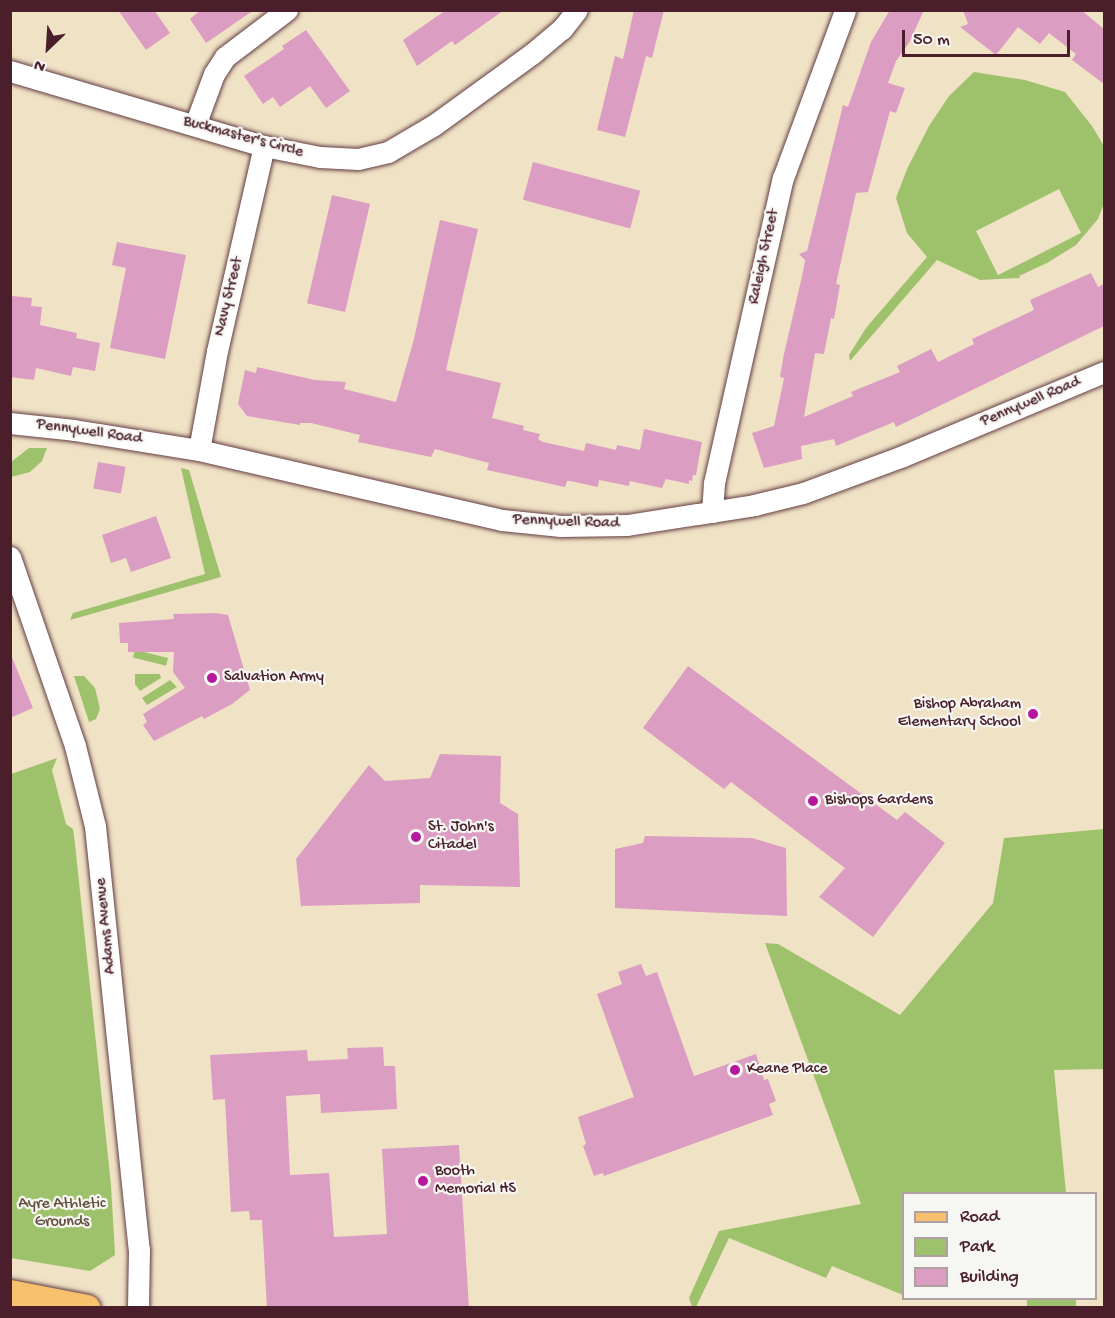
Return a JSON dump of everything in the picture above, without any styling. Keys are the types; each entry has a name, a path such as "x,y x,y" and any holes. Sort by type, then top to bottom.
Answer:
{"main road":[{"path":"10,1293 87,1308"}],"street":[{"path":"195,126 214,74 225,57 287,10"},
{"name":"Buckmaster's Circle","path":"10,71 264,146 320,158 358,159 388,152 434,125 511,70 562,29 577,10"},
{"name":"Raleigh Street","path":"712,512 714,483 783,178 845,10"},
{"name":"Navy Street","path":"199,450 217,351 264,146"},
{"name":"Pennywell Road","path":"10,423 74,430 199,450 502,520 561,526 627,525 780,499 842,480 973,428 1104,372"},
{"name":"Adams Avenue","path":"10,557 75,746 95,826 139,1250 138,1308"}],"green space":[{"path":"974,72 1025,80 1065,92 1092,126 1104,146 1104,203 1098,219 1076,245 1047,263 1019,276 1020,278 980,280 937,260 850,361 849,355 866,328 927,257 907,233 896,198 907,169 929,126 949,96","holes":["1059,189 1081,233 998,275 976,231"]},
{"path":"29,448 47,448 42,461 30,472 11,477 11,462"},
{"path":"181,468 189,470 221,577 70,620 73,613 205,574"},
{"path":"135,650 168,658 166,666 133,658"},
{"path":"135,674 160,674 161,678 140,691 135,684"},
{"path":"74,676 84,676 95,688 100,709 96,719 89,722"},
{"path":"170,680 177,687 147,705 142,698"},
{"name":"Ayre Athletic Grounds","path":"57,758 52,770 66,824 73,829 75,844 111,1185 115,1255 90,1271 11,1258 11,774"},
{"path":"1104,829 1104,1069 1054,1070 1066,1192 902,1192 902,1295 832,1266 826,1278 729,1238 696,1307 692,1307 689,1298 719,1231 861,1204 765,943 778,944 900,1015 993,903 1004,838"},
{"path":"1027,1300 1076,1300 1076,1307 1027,1307"}],"building":[{"path":"118,10 154,10 170,33 146,50"},
{"path":"201,10 254,10 206,43 190,19"},
{"path":"446,10 504,10 455,45 452,41 417,66 403,40"},
{"path":"634,10 664,10 652,58 646,56 625,137 597,130 615,56 623,59"},
{"path":"890,10 924,10 909,43 896,61 888,83 905,88 896,113 890,111 868,192 856,193 836,284 840,285 834,319 831,318 824,354 815,353 804,417 853,396 851,392 900,372 897,366 931,349 938,362 974,344 972,339 1034,310 1030,300 1091,273 1098,287 1104,284 1104,326 896,427 894,422 836,446 834,439 801,446 802,459 764,468 752,433 774,426 784,378 780,377 784,354 805,260 799,254 807,251 843,105 848,107 871,42"},
{"path":"963,10 1081,10 1104,29 1104,84 1072,60 1076,54 1049,33 1040,44 1018,27 996,55 960,27 968,24"},
{"path":"306,30 350,91 326,108 310,86 280,107 273,97 263,104 244,76 284,49 282,46"},
{"path":"533,162 640,191 630,228 523,200"},
{"path":"332,195 370,204 345,312 307,303"},
{"path":"440,220 478,229 446,370 501,383 492,418 524,426 523,430 540,434 538,439 543,442 584,451 586,443 616,450 617,445 640,450 644,429 702,442 696,475 693,475 692,481 689,480 689,484 666,479 662,488 630,481 629,486 599,480 598,487 567,481 565,487 487,470 489,463 435,449 431,457 358,442 360,435 311,423 300,423 300,425 247,416 238,404 245,370 256,373 257,367 315,380 346,382 344,389 396,402 414,339"},
{"path":"117,242 186,255 165,359 110,348 126,268 112,265"},
{"path":"12,296 32,298 31,306 42,307 40,325 77,333 76,338 100,343 95,371 73,367 71,376 36,368 34,380 10,377"},
{"path":"98,462 126,467 121,493 93,489"},
{"path":"156,516 171,558 131,572 126,558 111,563 102,535"},
{"name":"Salvation Army","path":"173,614 228,615 250,690 232,704 204,719 202,716 154,741 143,725 147,722 143,714 185,688 173,672 174,652 128,652 128,643 120,643 119,623 174,619"},
{"path":"10,656 33,708 10,718"},
{"name":"Bishops Gardens","path":"688,666 897,820 905,812 945,843 873,937 819,897 845,868 731,782 724,789 643,728"},
{"name":"St. John's Citadel","path":"440,754 501,756 500,803 518,814 520,887 420,885 420,903 301,906 296,859 369,765 385,781 430,778"},
{"path":"645,836 752,838 786,848 787,916 615,908 615,849 643,843"},
{"name":"Keane Place","path":"641,964 646,976 657,972 694,1076 756,1054 764,1080 768,1079 776,1101 769,1104 773,1115 604,1176 603,1173 594,1176 583,1146 586,1144 578,1117 634,1097 597,994 622,984 618,972"},
{"name":"Booth Memorial HS","path":"383,1047 384,1066 395,1066 397,1109 321,1113 320,1094 286,1096 290,1175 329,1173 334,1237 387,1234 382,1149 459,1145 469,1308 267,1308 262,1220 250,1220 249,1211 231,1212 225,1099 213,1100 210,1055 307,1050 308,1061 348,1059 347,1048"}],"place":[{"name":"Salvation Army","path":"212,678"},
{"name":"Bishop Abraham Elementary School","path":"1033,714"},
{"name":"Bishops Gardens","path":"813,801"},
{"name":"St. John's Citadel","path":"416,837"},
{"name":"Keane Place","path":"735,1070"},
{"name":"Booth Memorial HS","path":"423,1181"}]}
